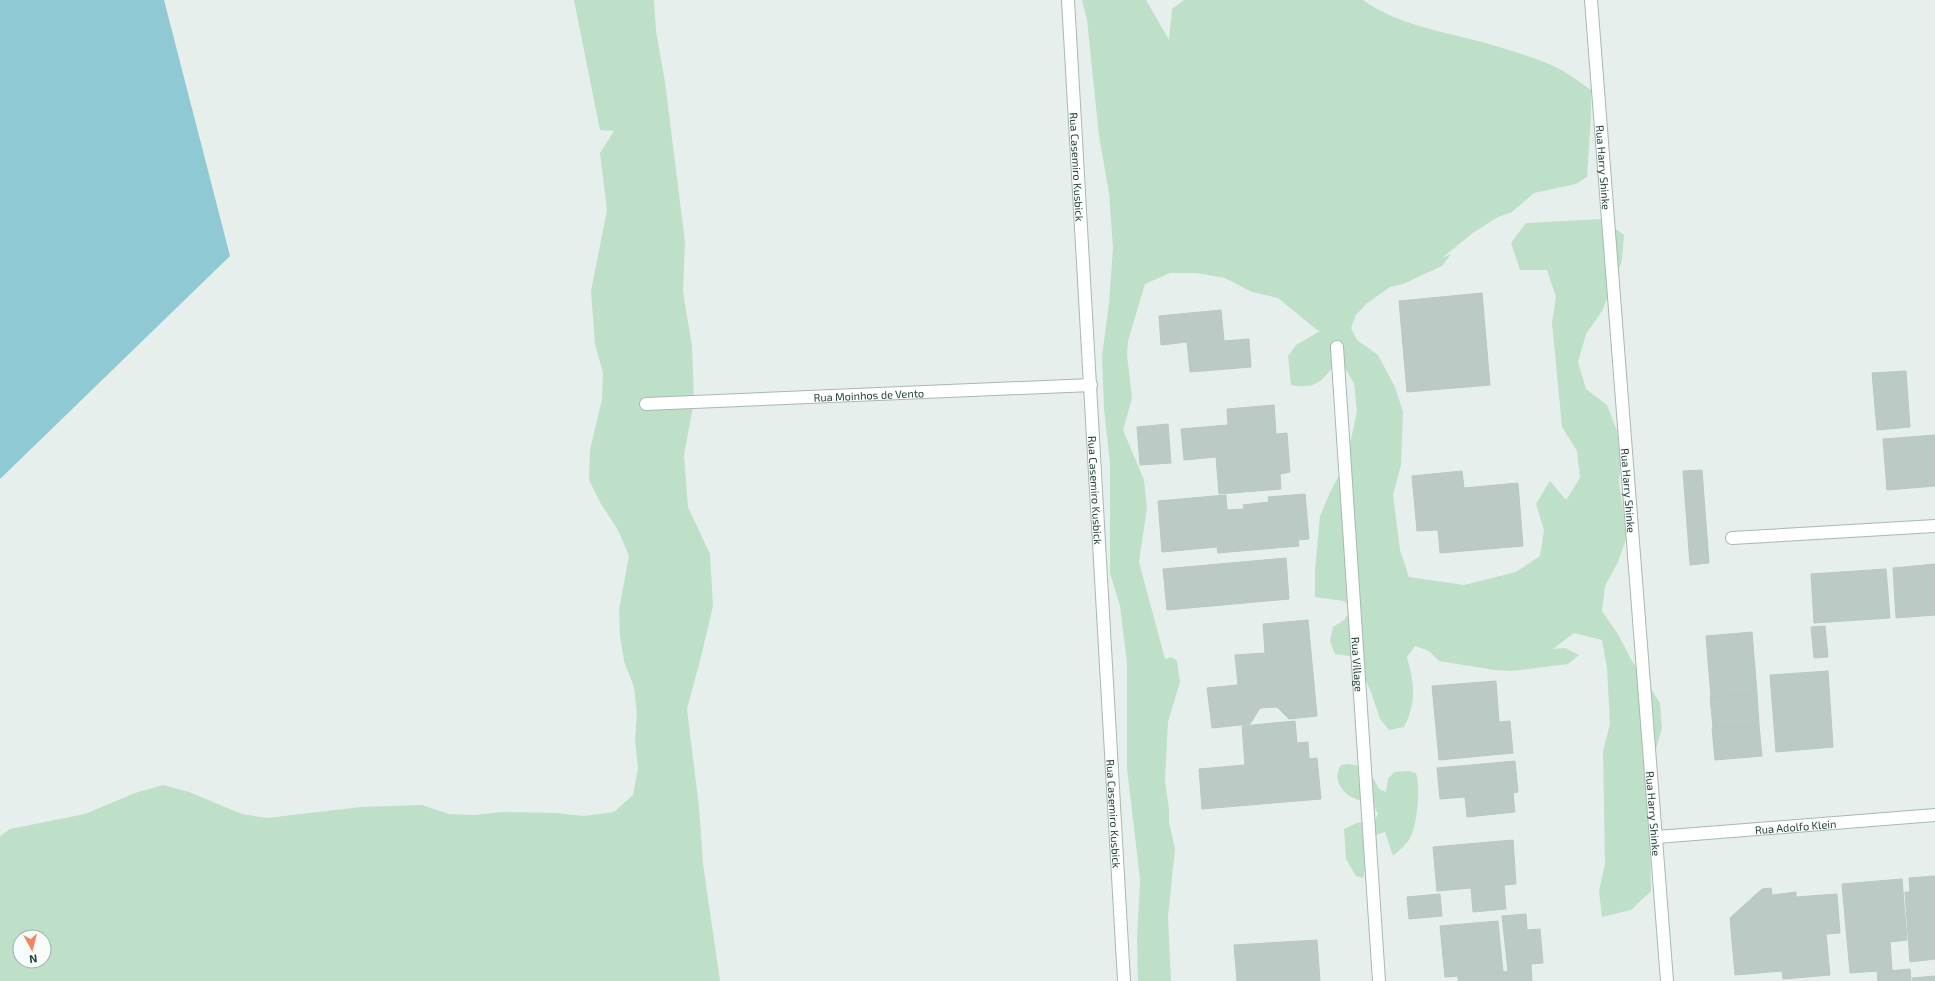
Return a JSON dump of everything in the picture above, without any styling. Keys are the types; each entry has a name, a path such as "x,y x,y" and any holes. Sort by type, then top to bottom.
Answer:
{"street":[{"name":"Rua Casemiro Kusbick","path":"1068,0 1124,981"},
{"name":"Rua Harry Shinke","path":"1591,0 1667,981"},
{"name":"Rua Village","path":"1337,347 1379,981"},
{"name":"Rua Moinhos de Vento","path":"646,404 1091,385"},
{"path":"1732,538 1935,526"},
{"name":"Rua Adolfo Klein","path":"1657,837 1935,815"}],"green space":[{"path":"574,0 654,0 656,31 665,82 685,242 683,292 692,346 694,401 684,455 688,507 710,554 713,606 687,709 699,807 703,864 720,981 0,981 0,836 10,829 85,814 135,793 163,785 189,792 242,814 267,818 361,807 422,805 449,814 475,815 502,812 556,813 584,816 614,812 633,795 638,768 635,741 637,714 634,687 624,661 620,636 619,610 629,556 618,530 601,504 589,480 590,450 602,399 603,373 595,344 591,291 607,210 600,153 614,131 600,130"},
{"path":"1082,0 1146,0 1169,40 1172,9 1184,0 1363,0 1377,9 1408,22 1440,32 1489,44 1540,61 1560,69 1591,90 1587,177 1576,184 1534,193 1512,212 1498,217 1474,232 1442,258 1451,254 1442,266 1403,284 1390,287 1366,304 1356,315 1351,328 1357,340 1378,355 1395,387 1403,412 1401,465 1393,495 1400,550 1409,577 1464,585 1516,572 1540,556 1544,530 1536,504 1550,481 1566,500 1580,478 1577,451 1562,427 1552,323 1556,297 1547,270 1520,270 1511,243 1526,223 1602,219 1624,235 1622,261 1602,311 1586,334 1578,362 1586,389 1607,405 1617,431 1621,457 1619,483 1627,536 1618,562 1605,586 1602,611 1619,636 1632,661 1660,703 1662,728 1654,756 1650,837 1651,891 1631,910 1602,917 1599,891 1605,864 1603,751 1610,724 1607,668 1602,640 1574,633 1553,649 1565,648 1579,655 1568,664 1511,671 1494,670 1439,661 1429,651 1415,646 1407,657 1413,684 1413,701 1411,709 1404,727 1389,730 1380,719 1371,692 1360,667 1349,656 1335,654 1330,641 1333,627 1344,620 1352,608 1344,601 1315,597 1315,570 1320,516 1331,490 1346,463 1357,411 1354,383 1340,360 1319,382 1308,386 1291,385 1288,356 1296,345 1320,331 1278,298 1252,292 1225,278 1196,273 1170,273 1145,284 1128,341 1127,355 1132,398 1123,430 1144,480 1147,508 1139,562 1165,659 1172,657 1177,661 1180,682 1168,722 1165,781 1169,809 1169,822 1175,849 1168,917 1171,981 1138,981 1137,939 1140,879 1127,768 1127,663 1120,606 1110,573 1110,463 1104,409 1102,356 1109,303 1113,248 1109,193 1099,136 1087,20"},
{"path":"1347,764 1359,766 1368,771 1379,789 1386,792 1388,779 1394,772 1409,771 1416,773 1417,779 1418,797 1416,817 1409,840 1393,856 1385,832 1378,834 1373,838 1363,878 1356,876 1346,859 1344,829 1357,823 1375,820 1378,814 1372,802 1351,797 1342,789 1338,780 1338,770 1341,765"}],"water":[{"path":"0,0 164,0 230,256 0,479"}],"building":[{"path":"1482,293 1490,385 1407,392 1399,301"},
{"path":"1221,310 1224,341 1249,339 1251,367 1190,372 1187,342 1161,345 1159,316"},
{"path":"1906,371 1910,427 1877,430 1872,373"},
{"path":"1274,405 1276,434 1287,433 1290,472 1280,474 1281,489 1219,494 1216,457 1184,460 1181,429 1228,425 1227,409"},
{"path":"1168,424 1171,463 1140,465 1137,427"},
{"path":"1935,435 1935,486 1887,490 1883,439"},
{"path":"1702,470 1709,563 1690,565 1683,471"},
{"path":"1462,471 1464,488 1518,483 1523,546 1440,553 1438,530 1417,531 1412,476"},
{"path":"1305,494 1309,539 1298,540 1299,546 1218,553 1217,547 1162,552 1158,501 1226,495 1227,510 1244,509 1243,505 1269,502 1268,497"},
{"path":"1286,558 1289,599 1167,610 1163,569"},
{"path":"1935,564 1935,615 1896,618 1893,568"},
{"path":"1886,569 1890,618 1814,623 1811,574"},
{"path":"1308,620 1317,716 1289,719 1277,707 1260,708 1250,724 1212,728 1207,688 1238,685 1235,655 1265,653 1263,624"},
{"path":"1825,626 1828,657 1814,658 1811,627"},
{"path":"1752,632 1757,693 1711,697 1706,636"},
{"path":"1828,671 1833,747 1776,752 1770,675"},
{"path":"1496,681 1499,722 1510,721 1513,753 1439,760 1432,686"},
{"path":"1757,693 1759,725 1713,728 1710,697"},
{"path":"1295,721 1297,743 1308,742 1309,759 1317,758 1321,799 1202,809 1199,769 1245,765 1242,726"},
{"path":"1759,725 1762,756 1715,760 1712,728"},
{"path":"1515,761 1518,792 1513,793 1515,812 1467,817 1465,797 1440,799 1437,768"},
{"path":"1513,840 1516,884 1504,885 1506,909 1473,912 1471,888 1437,891 1433,847"},
{"path":"1935,876 1935,959 1910,962 1905,892 1910,892 1909,878"},
{"path":"1902,879 1907,940 1890,942 1892,970 1850,973 1842,884"},
{"path":"1771,888 1772,895 1796,892 1796,897 1837,894 1840,933 1826,934 1830,975 1783,979 1782,971 1735,975 1730,918 1762,889"},
{"path":"1440,894 1442,916 1409,919 1407,897"},
{"path":"1526,914 1527,930 1540,929 1543,963 1531,964 1532,981 1458,981 1458,976 1445,977 1440,926 1498,921 1503,972 1508,971 1502,916"},
{"path":"1317,940 1320,981 1237,981 1234,945"},
{"path":"1910,969 1911,981 1878,981 1877,972"},
{"path":"1935,976 1935,981 1913,981 1912,978"}]}
